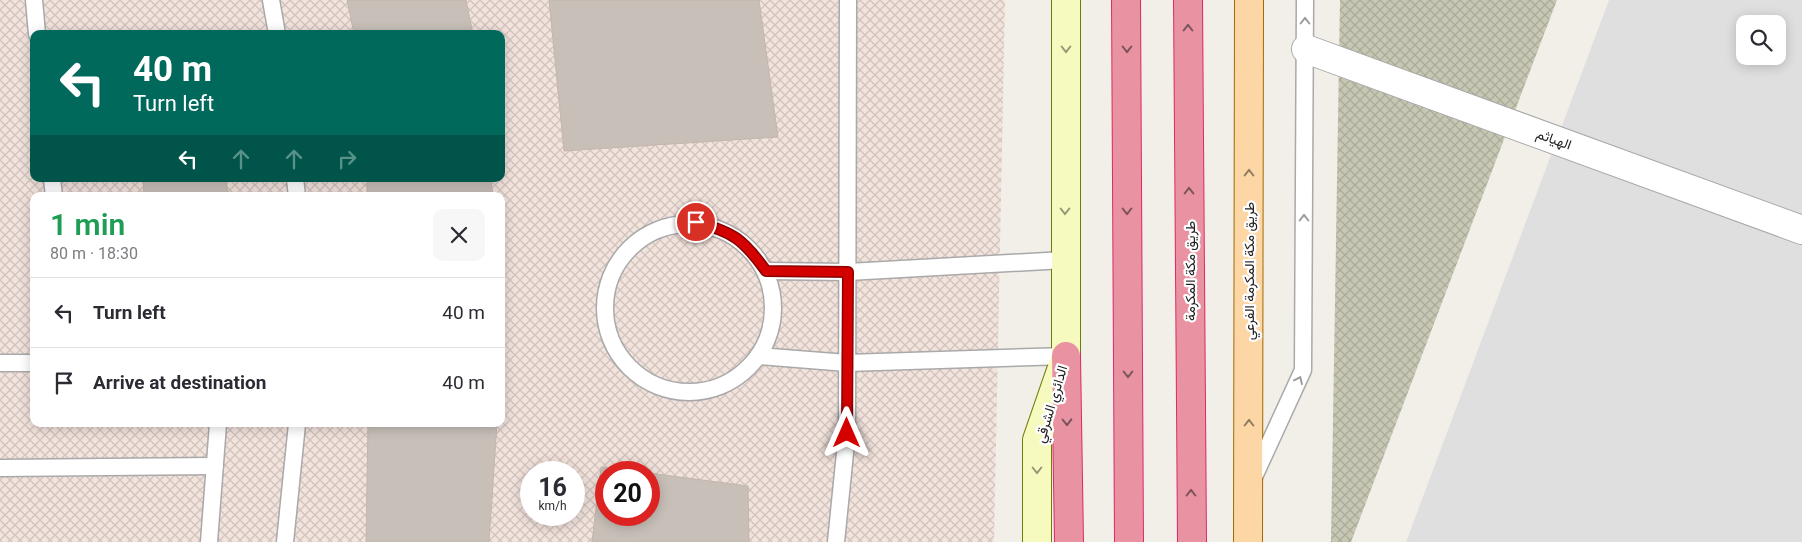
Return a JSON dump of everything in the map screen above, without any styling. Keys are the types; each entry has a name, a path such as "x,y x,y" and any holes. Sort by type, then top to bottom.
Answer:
{"highway":[{"path":"1126,0 1129,542"},
{"name":"طريق مكة المكرمة","path":"1188,0 1192,542"},
{"path":"1066,356 1069,542"}],"main road":[{"path":"1066,0 1064,260 1066,356"},
{"name":"طريق مكة المكرمة الفرعي","path":"1248,542 1250,0"},
{"name":"الدائري الشرقي","path":"1037,542 1037,440 1066,356"}],"street":[{"name":"الهياثم","path":"1306,49 1802,230"}],"lane":[{"path":"34,0 37,30"},
{"path":"271,0 276,30"},
{"path":"836,542 847,433 848,0"},
{"path":"1249,488 1303,370 1305,0"},
{"path":"696,222 724,230 748,247 766,271 772,292 773,315 768,336 758,356 737,377 710,390 681,392 653,385 628,368 611,344 604,315 606,286 619,259 640,238 666,225 696,222"},
{"path":"766,271 848,272 1064,260"},
{"path":"758,356 847,363 1066,356"},
{"path":"0,363 30,363"},
{"path":"209,542 218,427"},
{"path":"285,542 297,427"},
{"path":"0,468 215,466"}],"shaded area":[{"path":"0,0 1005,0 994,542 0,542"},
{"path":"1340,0 1557,0 1351,542 1331,542"},
{"path":"1609,0 1802,0 1802,542 1406,542"}],"building":[{"path":"347,0 466,0 472,30 353,30"},
{"path":"549,0 759,0 778,137 564,151"},
{"path":"143,182 226,182 228,192 144,192"},
{"path":"367,182 491,182 493,192 367,192"},
{"path":"368,427 497,427 489,542 366,542"},
{"path":"660,474 748,486 749,542 592,542 595,517 595,526 660,526"}],"route":[{"path":"696,222 724,230 748,247 766,271 848,272 847,433"}]}
